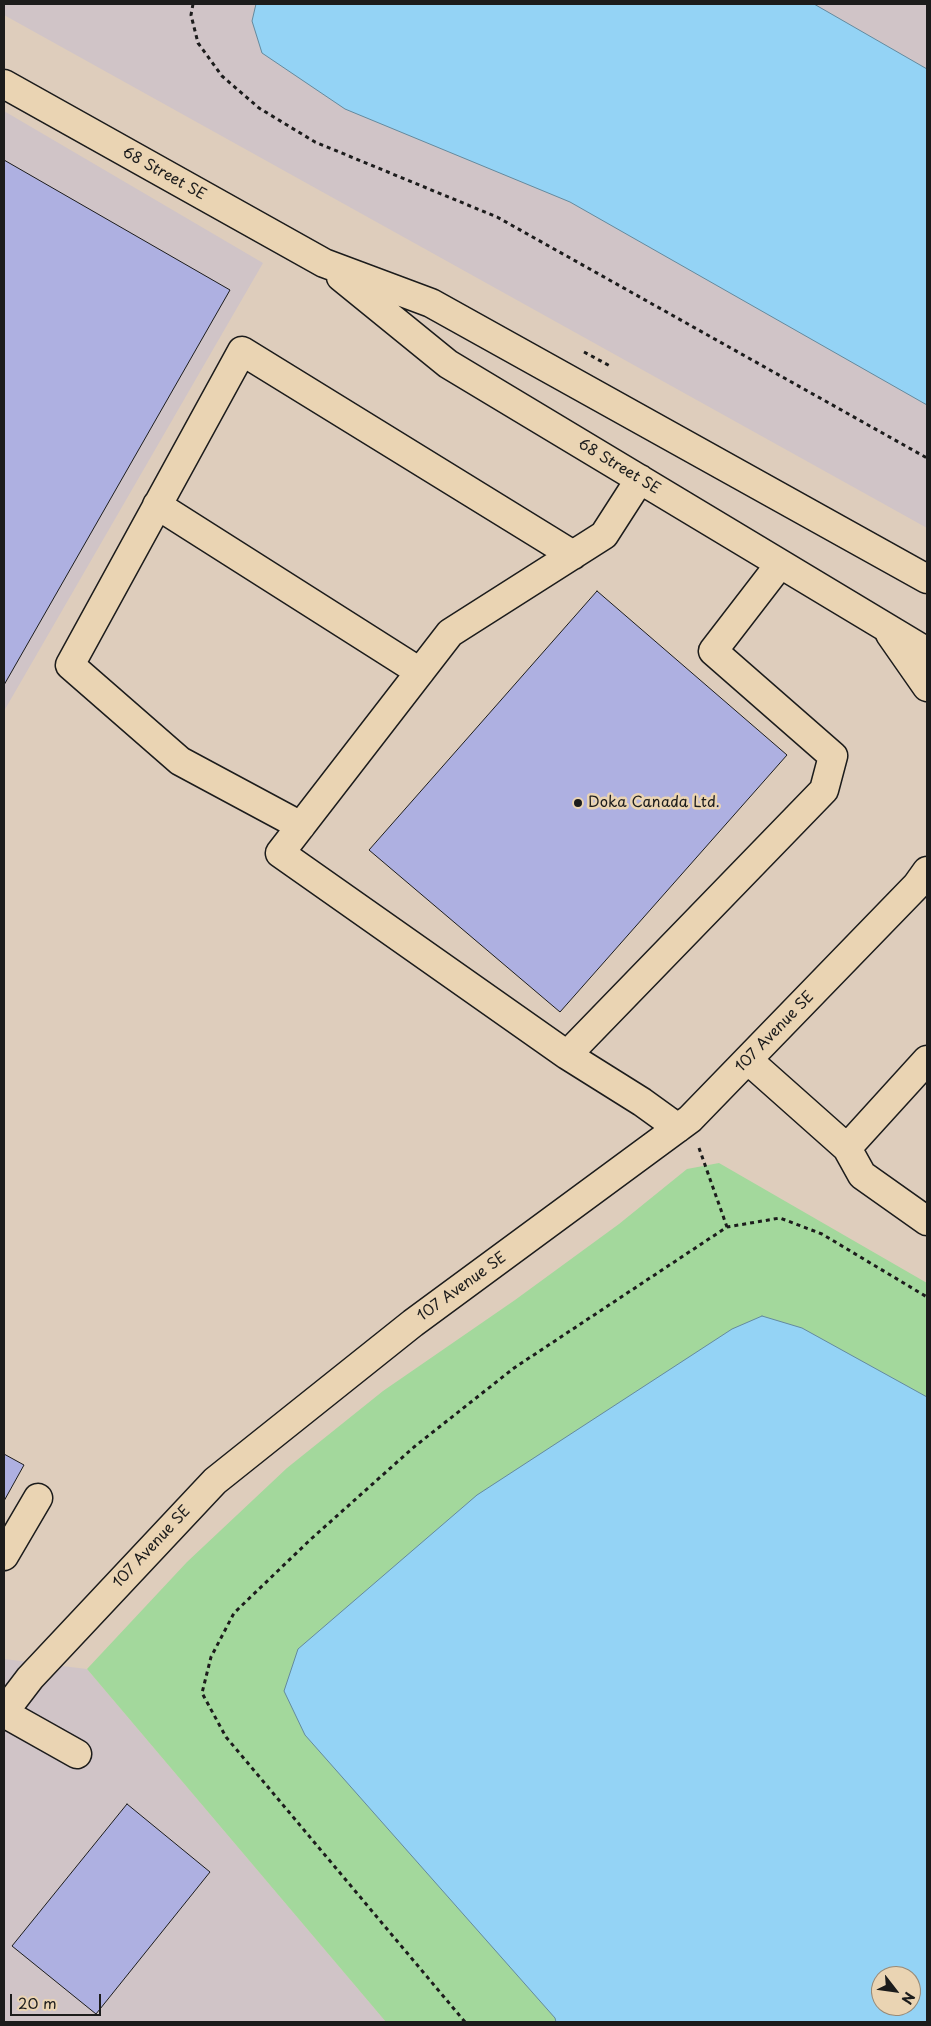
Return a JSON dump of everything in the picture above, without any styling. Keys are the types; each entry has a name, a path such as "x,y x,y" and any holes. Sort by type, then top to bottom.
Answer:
{"street":[{"name":"68 Street SE","path":"4,84 324,263 431,303 927,579"},
{"name":"68 Street SE","path":"324,263 448,364 927,652"},
{"path":"301,826 180,760 70,664 242,351 573,555"},
{"path":"640,479 604,535 450,634 280,853 567,1055 642,1102 684,1123"},
{"path":"157,505 420,672"},
{"path":"567,1055 824,790 833,756 713,652 780,564"},
{"path":"885,626 927,687"},
{"name":"107 Avenue SE","path":"4,1713 30,1678 214,1481 413,1323 684,1123 748,1060 917,885 927,871"},
{"path":"748,1060 847,1148 862,1176 927,1221"},
{"path":"847,1148 927,1060"},
{"path":"4,1556 38,1498"},
{"path":"4,1713 77,1754"}],"path":[{"path":"193,4 191,14 198,43 222,76 259,108 315,142 497,217 927,458"},
{"path":"684,1123 708,1176 727,1227"},
{"path":"465,2022 226,1737 202,1693 211,1657 234,1613 311,1539 414,1447 514,1368 727,1227 780,1218 822,1234 927,1297"}],"shaded area":[{"path":"4,4 927,4 927,528 4,15"},
{"path":"4,111 263,263 4,711"},
{"path":"4,1659 87,1669 386,2022 4,2022"}],"green space":[{"path":"719,1163 927,1283 927,2022 386,2022 87,1669 187,1562 287,1468 383,1391 515,1300 619,1224 687,1169"}],"water":[{"path":"256,4 814,4 927,69 927,405 570,202 345,109 262,53 252,21"},
{"path":"762,1316 802,1328 927,1397 927,2022 556,2022 555,2018 305,1735 284,1691 298,1649 477,1495 732,1329"}],"building":[{"path":"4,160 230,290 4,685"},
{"name":"Doka Canada Ltd.","path":"597,591 787,755 560,1012 369,850"},
{"path":"4,1454 24,1465 4,1501"},
{"path":"127,1804 210,1872 96,2014 12,1946"}],"place":[{"name":"Doka Canada Ltd.","path":"578,803"}]}
